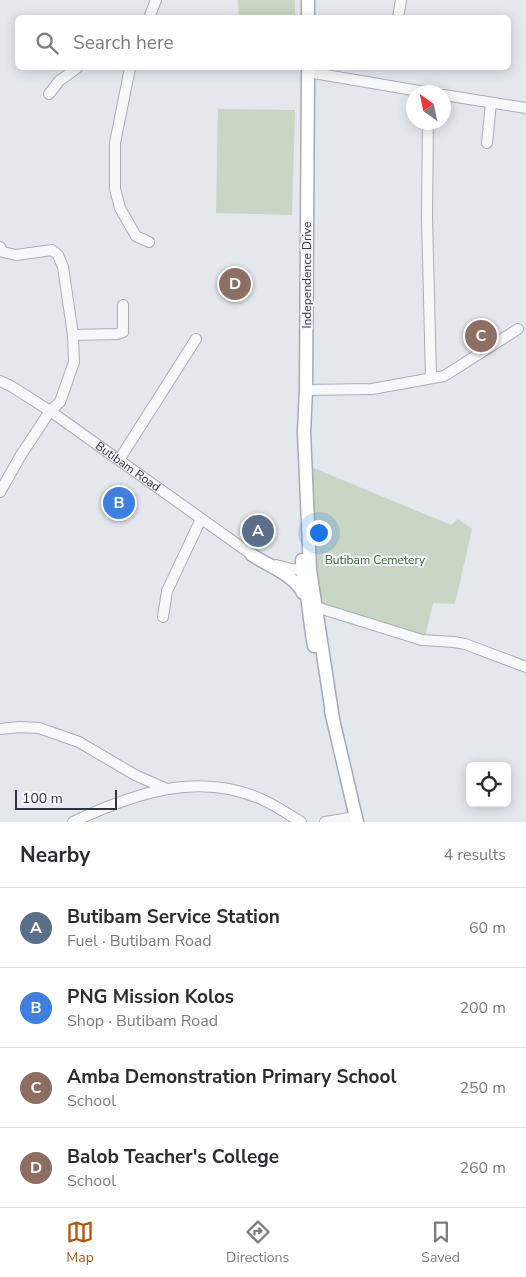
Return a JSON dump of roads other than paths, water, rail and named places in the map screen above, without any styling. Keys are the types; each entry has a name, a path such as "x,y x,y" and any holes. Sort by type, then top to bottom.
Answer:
{"main road":[{"path":"308,0 308,15"},
{"name":"Independence Drive","path":"306,575 304,432 306,390 308,70"},
{"path":"252,555 293,580 312,604"},
{"path":"306,575 312,604 313,642 357,819"}],"street":[{"path":"150,15 156,0"},
{"path":"398,15 401,0"},
{"path":"49,94 59,81 74,70"},
{"path":"130,70 115,143 115,189 120,208 136,236 149,242"},
{"path":"308,70 406,88"},
{"path":"451,97 526,108"},
{"path":"487,142 491,103"},
{"path":"428,130 427,218 431,378"},
{"path":"0,247 3,252 16,255 52,250 58,255 63,267 73,335 74,362 60,402 50,411 21,455 0,492"},
{"path":"73,335 117,334 122,332 122,305"},
{"path":"306,390 372,389 444,376 518,329"},
{"path":"119,460 196,339"},
{"name":"Butibam Road","path":"0,381 50,411 252,555 306,575"},
{"path":"163,617 167,591 201,519"},
{"path":"312,604 422,640 465,644 526,668"},
{"path":"514,663 526,660"},
{"path":"0,729 39,728 79,742 135,775 167,789"},
{"path":"73,822 134,796 181,786 201,786 235,791 261,799 301,822"},
{"path":"325,822 357,819"}],"place":[{"name":"Balob Teacher's College","path":"235,284"},
{"name":"Amba Demonstration Primary School","path":"481,336"},
{"name":"PNG Mission Kolos","path":"119,503"},
{"name":"Butibam Service Station","path":"258,531"}],"park label":[{"name":"Butibam Cemetery","path":"375,560"}]}
